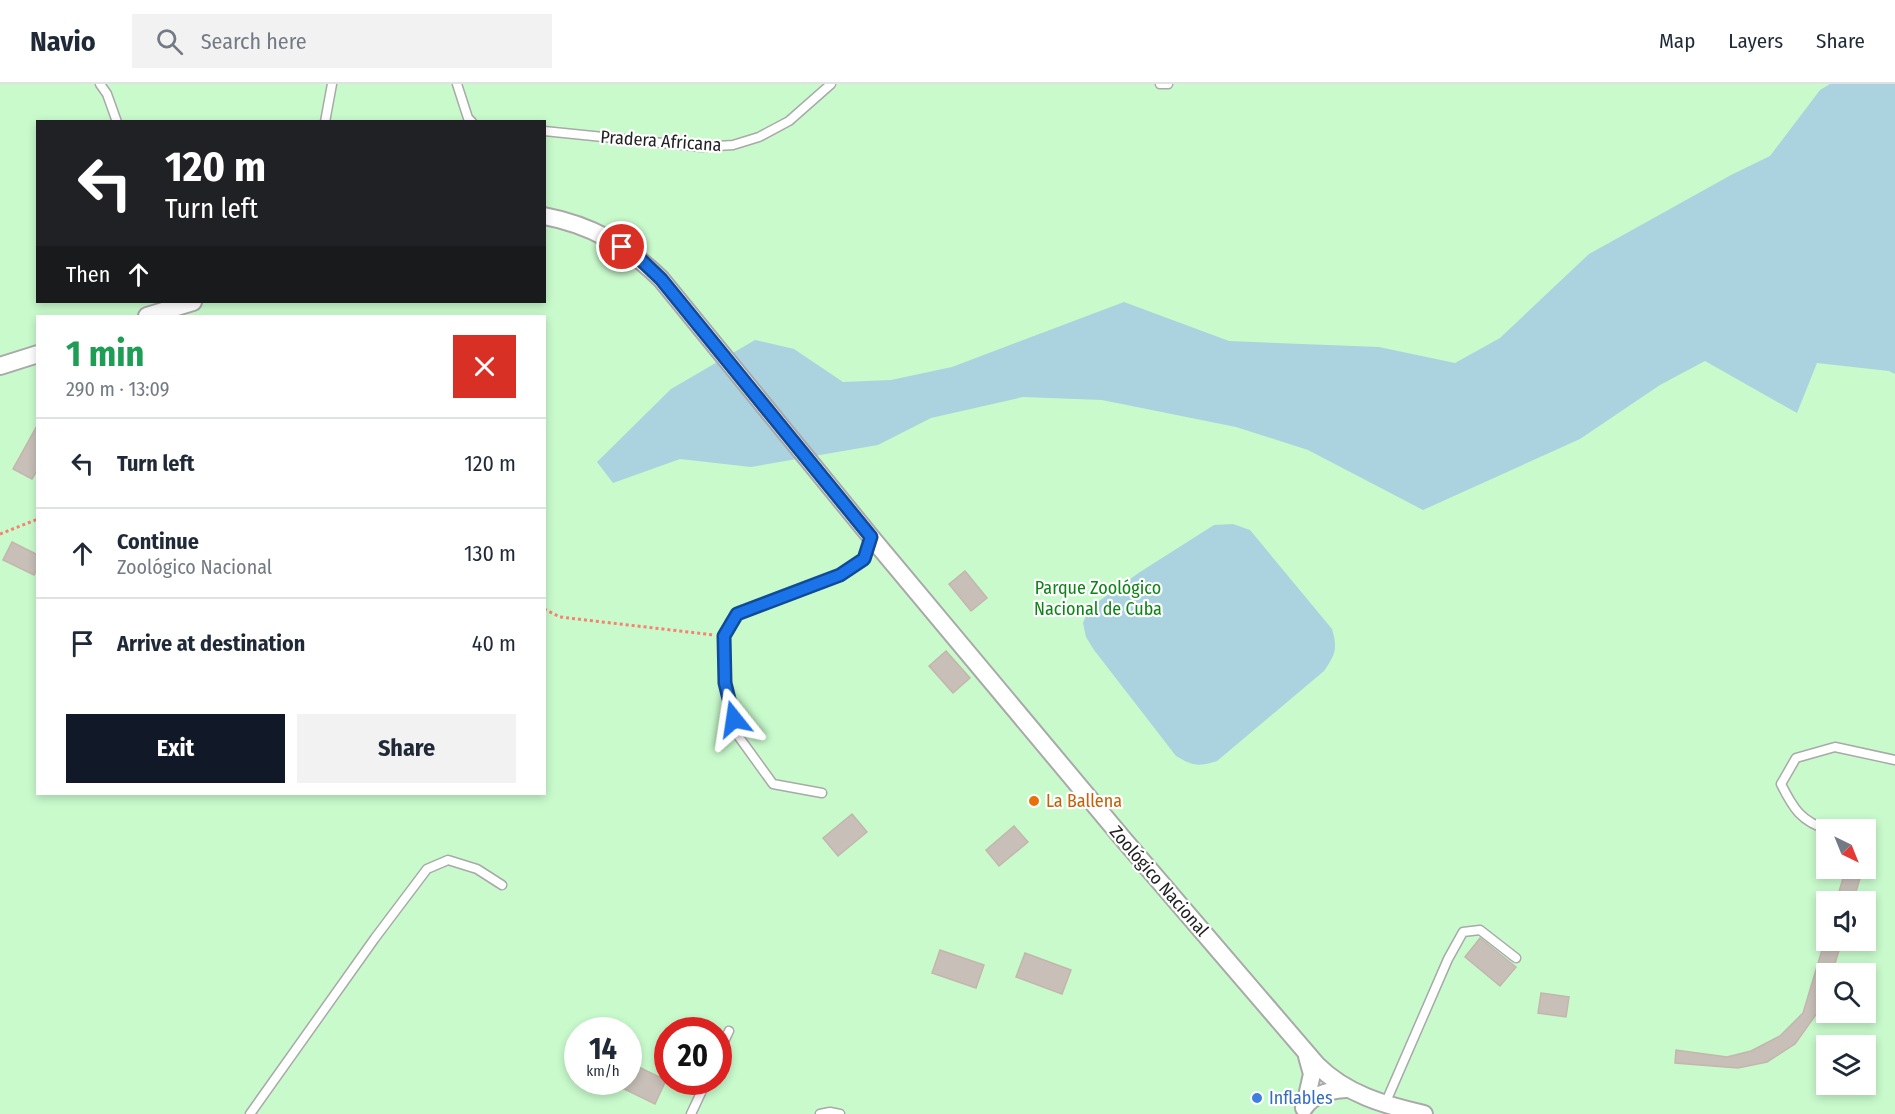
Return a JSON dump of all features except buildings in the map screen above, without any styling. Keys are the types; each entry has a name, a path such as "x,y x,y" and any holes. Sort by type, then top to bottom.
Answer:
{"street":[{"name":"Zoológico Nacional","path":"546,217 606,236 639,258 661,279 871,537 1124,840 1325,1073 1346,1089 1385,1104 1424,1114"},
{"path":"153,310 188,303"},
{"path":"0,366 36,355"},
{"path":"1303,1109 1312,1074 1305,1050"},
{"path":"1303,1109 1325,1093 1346,1089"}],"lane":[{"path":"100,84 107,94 116,120"},
{"path":"325,120 332,84"},
{"path":"457,84 470,120"},
{"name":"Pradera Africana","path":"546,131 702,147 733,145 759,137 789,121 831,84"},
{"path":"1160,84 1168,84"},
{"path":"822,793 773,784 739,737 725,683 724,636 737,614 840,575 864,559 871,537"},
{"path":"1816,825 1794,809 1781,783 1796,758 1835,747 1895,760"},
{"path":"250,1114 427,869 448,860 477,869 502,885"},
{"path":"1385,1104 1444,968 1463,932 1480,930 1516,958"},
{"path":"691,1114 700,1095"},
{"path":"820,1114 830,1112 840,1114"}],"path":[{"path":"0,534 36,520"},
{"path":"546,610 560,617 724,636"}],"green space":[{"name":"Parque Zoológico Nacional de Cuba","path":"0,84 1895,84 1895,1114 0,1114"}],"water":[{"path":"1830,84 1895,84 1895,374 1889,371 1817,363 1797,413 1705,361 1660,385 1580,439 1423,510 1308,450 1236,427 1102,400 1023,397 931,418 878,445 751,467 680,459 613,483 597,462 671,389 755,340 794,349 843,382 891,380 952,367 1124,302 1229,341 1379,347 1455,363 1500,338 1589,254 1731,175 1770,156 1820,90"},
{"path":"1233,524 1250,530 1332,629 1335,642 1334,652 1324,671 1217,761 1196,764 1176,756 1094,650 1086,637 1083,623 1087,613 1095,604 1140,572 1214,525"}],"place":[{"name":"La Ballena","path":"1034,801"},
{"name":"Inflables","path":"1257,1098"}],"route":[{"path":"622,247 639,258 661,279 871,537 864,559 840,575 737,614 724,636 725,683 734,719"}]}
